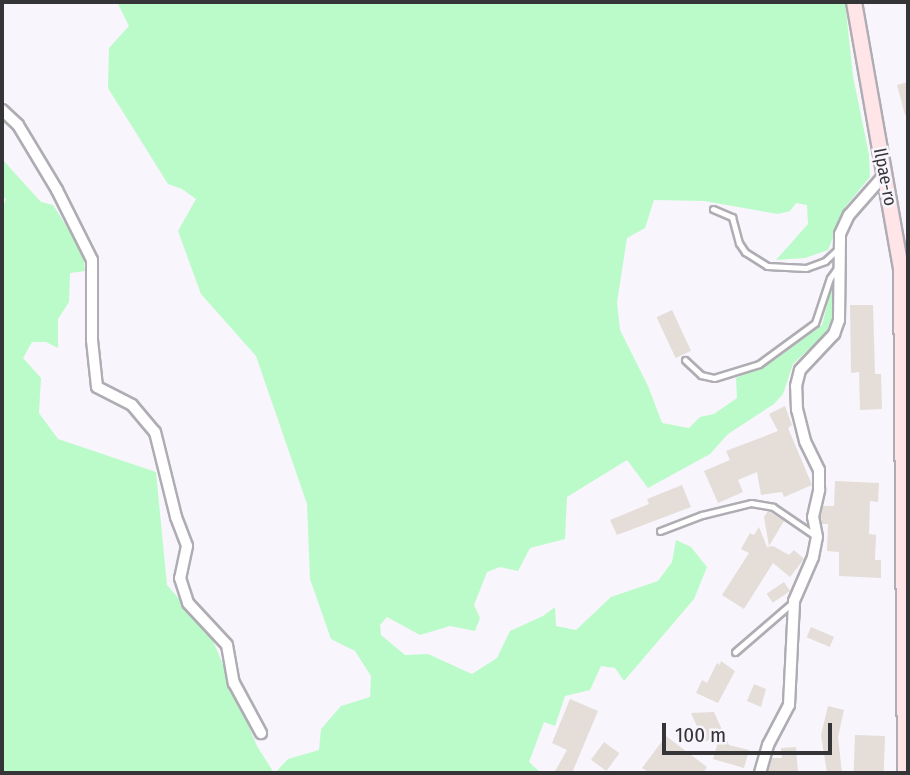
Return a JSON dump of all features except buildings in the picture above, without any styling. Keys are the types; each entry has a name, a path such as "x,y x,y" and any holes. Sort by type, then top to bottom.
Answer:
{"street":[{"name":"Ilpae-ro","path":"854,2 864,71 901,268 906,572 905,773"},
{"path":"2,110 18,125 57,190 92,260 92,340 97,387 132,405 155,432 176,517 187,546 180,578 188,603 227,645 234,683 261,733"},
{"path":"760,773 768,745 789,705 794,601 813,557 817,537 813,517 819,490 819,470 802,430 797,410 796,386 800,370 834,334 839,320 840,233 849,215 885,174"}],"lane":[{"path":"713,209 732,217 738,243 744,252 767,266 806,268 825,261 838,249"},
{"path":"685,360 701,375 714,378 758,364 815,323 830,278 838,267"},
{"path":"660,531 702,515 751,503 773,507 817,537"},
{"path":"735,652 794,601"}],"green space":[{"path":"117,2 845,2 853,76 869,155 870,177 846,206 828,250 805,258 776,260 808,224 807,205 796,203 790,211 778,214 704,201 654,200 645,228 627,238 617,302 620,330 648,386 662,423 689,428 700,417 714,414 737,398 736,378 776,359 822,325 833,282 832,318 826,333 793,364 783,394 774,404 728,434 710,454 648,488 627,460 567,497 565,539 530,548 518,571 500,567 487,572 474,605 480,618 475,631 450,626 420,635 387,617 380,625 381,635 405,655 428,654 472,674 497,658 510,631 543,616 555,607 556,626 576,630 611,597 658,581 672,562 676,540 691,547 707,567 694,599 624,681 615,668 601,666 590,690 565,696 555,726 544,722 529,762 541,773 275,773 288,759 319,750 321,729 341,706 370,697 371,676 355,651 331,639 310,579 307,504 256,356 201,294 178,231 196,199 182,189 168,184 108,88 109,48 129,26"},
{"path":"2,159 41,202 53,205 83,252 85,271 70,273 69,302 58,319 58,348 46,342 32,342 23,358 41,378 39,413 58,439 156,472 167,585 211,636 257,746 274,773 2,773 2,208 6,199 2,196"}]}
